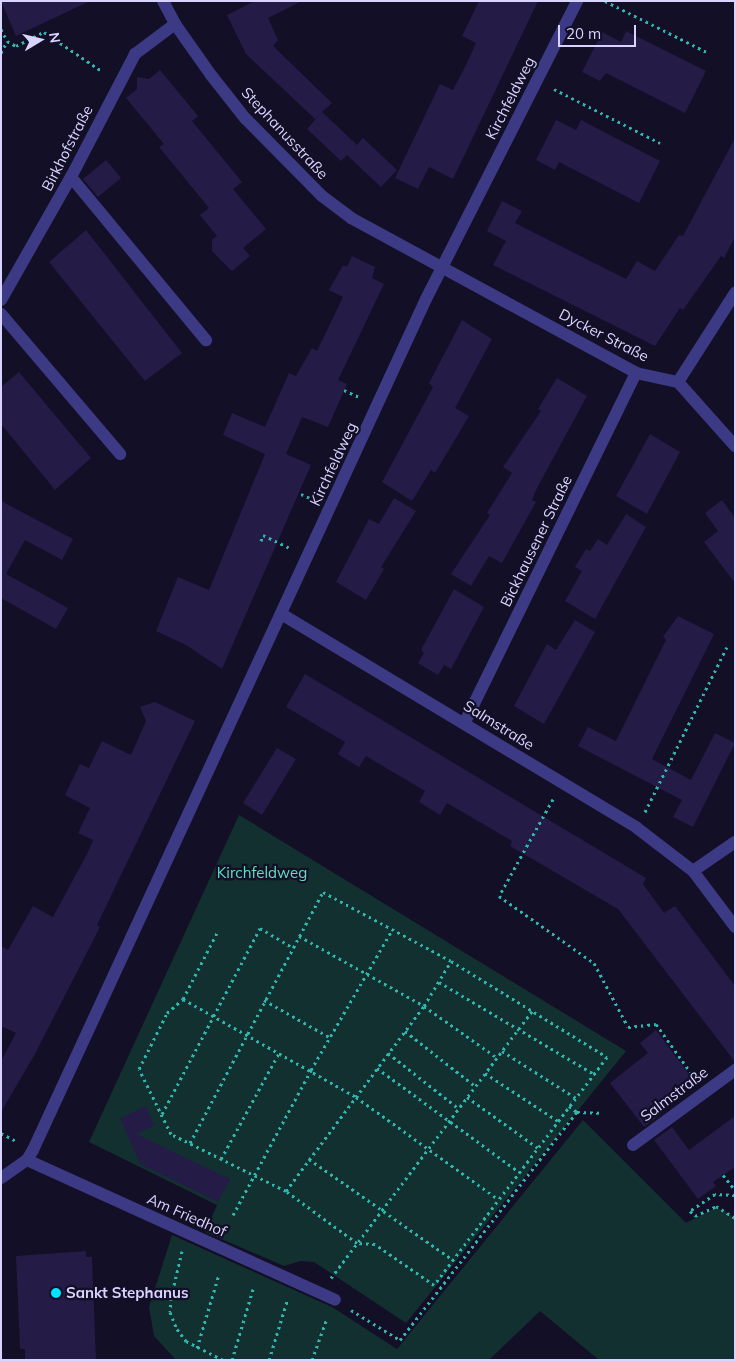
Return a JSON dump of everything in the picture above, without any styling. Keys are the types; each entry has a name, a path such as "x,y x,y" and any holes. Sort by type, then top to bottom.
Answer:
{"street":[{"name":"Stephanusstraße","path":"163,1 175,24 234,104 296,172 351,218 443,266"},
{"name":"Kirchfeldweg","path":"1,1178 26,1160 282,615 443,266 577,1"},
{"name":"Birkhofstraße","path":"1,300 72,178 119,82 135,54 175,24"},
{"path":"72,178 206,340"},
{"name":"Dycker Straße","path":"443,266 636,373 678,382"},
{"path":"735,293 678,382 735,446"},
{"path":"1,314 120,454"},
{"name":"Bickhausener Straße","path":"465,722 636,373"},
{"name":"Salmstraße","path":"282,615 465,722 637,828 693,871 735,927"},
{"path":"693,871 735,842"},
{"name":"Salmstraße","path":"633,1145 735,1070"},
{"name":"Am Friedhof","path":"26,1160 335,1300"}],"path":[{"path":"606,1 707,52"},
{"path":"1,29 7,41 16,46 44,32 119,82"},
{"path":"1,53 7,41"},
{"path":"537,80 660,143"},
{"path":"261,541 263,535 309,557"},
{"path":"637,828 727,647"},
{"path":"563,783 498,896 594,963 628,1027 656,1024 705,1092"},
{"path":"190,1143 246,1033 323,892 450,961 607,1057 434,1285 375,1244 356,1243 286,1191 171,1134 139,1069 167,1013 183,999 218,931"},
{"path":"162,1114 260,928 293,948"},
{"path":"233,1215 311,1070 392,930"},
{"path":"299,936 424,1006 496,1058"},
{"path":"286,1191 424,1006 450,961"},
{"path":"439,982 594,1074"},
{"path":"183,999 356,1097 498,1200"},
{"path":"264,1000 331,1038"},
{"path":"319,1293 532,1010"},
{"path":"405,1031 475,1086"},
{"path":"502,1051 576,1098"},
{"path":"221,1159 279,1053"},
{"path":"388,1054 458,1108"},
{"path":"377,1068 448,1122 519,1172"},
{"path":"485,1073 558,1120"},
{"path":"467,1097 538,1148"},
{"path":"569,1106 577,1112 600,1113"},
{"path":"312,1360 335,1300 400,1340 577,1112"},
{"path":"309,1159 370,1204 383,1209 453,1260"},
{"path":"723,1175 735,1190"},
{"path":"735,1195 715,1194 690,1211 695,1216 716,1206 735,1218"},
{"path":"188,1234 174,1277 170,1312 177,1329 197,1348 223,1360"},
{"path":"197,1348 219,1274"},
{"path":"232,1360 253,1289"},
{"path":"269,1360 287,1301"}],"green space":[{"path":"239,815 626,1051 406,1323 314,1262 301,1261 284,1266 205,1232 217,1205 89,1142"},
{"path":"583,1120 686,1223 715,1208 724,1210 735,1219 735,1360 599,1360 540,1311 489,1360 176,1360 154,1336 149,1307 172,1235 332,1307 397,1349"}],"building":[{"path":"1,1 90,1 16,36"},
{"path":"255,1 302,1 268,18 278,40 273,46 332,103 322,112 357,145 363,138 397,170 381,187 347,155 341,161 307,129 321,113 315,119 246,54 227,15"},
{"path":"479,1 538,1 453,179 429,167 418,189 395,178 440,84 453,90 465,67 476,43 462,36"},
{"path":"626,31 706,71 685,113 606,73 600,81 582,72 602,32 621,42"},
{"path":"160,70 198,116 192,121 242,182 233,189 266,229 243,248 250,256 232,271 212,251 212,240 217,236 200,215 209,208 159,147 164,144 126,98 137,89 137,77 149,79"},
{"path":"556,120 576,130 581,120 660,161 639,203 559,162 555,170 536,160"},
{"path":"735,138 735,237 724,258 721,256 683,310 680,308 655,346 493,265 506,241 487,231 502,201 522,211 515,223 626,279 637,261 655,271 679,235 683,236"},
{"path":"106,160 121,178 98,197 83,179"},
{"path":"86,230 182,353 145,381 49,262"},
{"path":"352,256 375,267 372,278 384,284 338,380 347,384 328,427 302,417 286,454 311,465 222,669 186,645 156,631 178,577 209,590 265,454 223,435 232,413 265,427 289,373 296,376 312,348 317,351 343,297 329,290 343,265 347,267"},
{"path":"462,320 492,339 455,408 469,416 435,473 431,470 412,501 382,482 433,387 429,383"},
{"path":"19,372 91,458 55,490 1,424 1,387"},
{"path":"557,378 587,396 537,488 532,500 536,502 502,563 489,556 471,586 451,574 490,515 487,513 512,473 503,467 541,411 538,409"},
{"path":"650,434 680,452 647,514 616,496"},
{"path":"394,498 416,511 381,567 384,569 366,600 336,582 369,519 379,524"},
{"path":"722,500 735,518 735,583 704,542 718,531 705,513"},
{"path":"1,501 73,539 62,560 25,540 6,574 68,608 56,629 1,598"},
{"path":"626,514 646,527 595,619 565,601 582,571 575,567 586,549 590,551 598,539 607,545"},
{"path":"454,589 484,607 451,669 444,665 438,675 418,663 424,653 421,650"},
{"path":"678,616 714,634 652,759 691,780 715,733 735,743 693,827 673,817 682,800 578,746 588,727 616,741 666,640 663,637"},
{"path":"575,620 595,632 544,724 514,706 547,644 556,650"},
{"path":"305,674 646,878 643,884 664,913 675,906 735,986 735,1062 618,909 510,846 512,841 447,803 440,815 419,802 425,791 366,756 359,767 338,754 345,742 286,707"},
{"path":"155,702 195,721 97,925 100,927 35,1054 1,1112 1,1061 16,1033 1,1026 1,946 8,950 33,906 53,917 88,852 93,840 78,833 90,808 65,795 80,764 89,768 102,741 131,755 146,721 140,707"},
{"path":"277,748 296,759 262,815 243,803"},
{"path":"656,1030 694,1081 659,1108 662,1113 644,1127 610,1083 648,1053 640,1043"},
{"path":"146,1106 154,1126 136,1134 230,1179 218,1202 140,1164 120,1118"},
{"path":"735,1116 735,1167 713,1182 716,1186 698,1199 654,1140 672,1127 689,1150"},
{"name":"Sankt Stephanus","path":"86,1251 86,1257 92,1257 96,1360 25,1360 25,1349 20,1349 16,1256"}],"place":[{"name":"Sankt Stephanus","path":"56,1293"}]}
